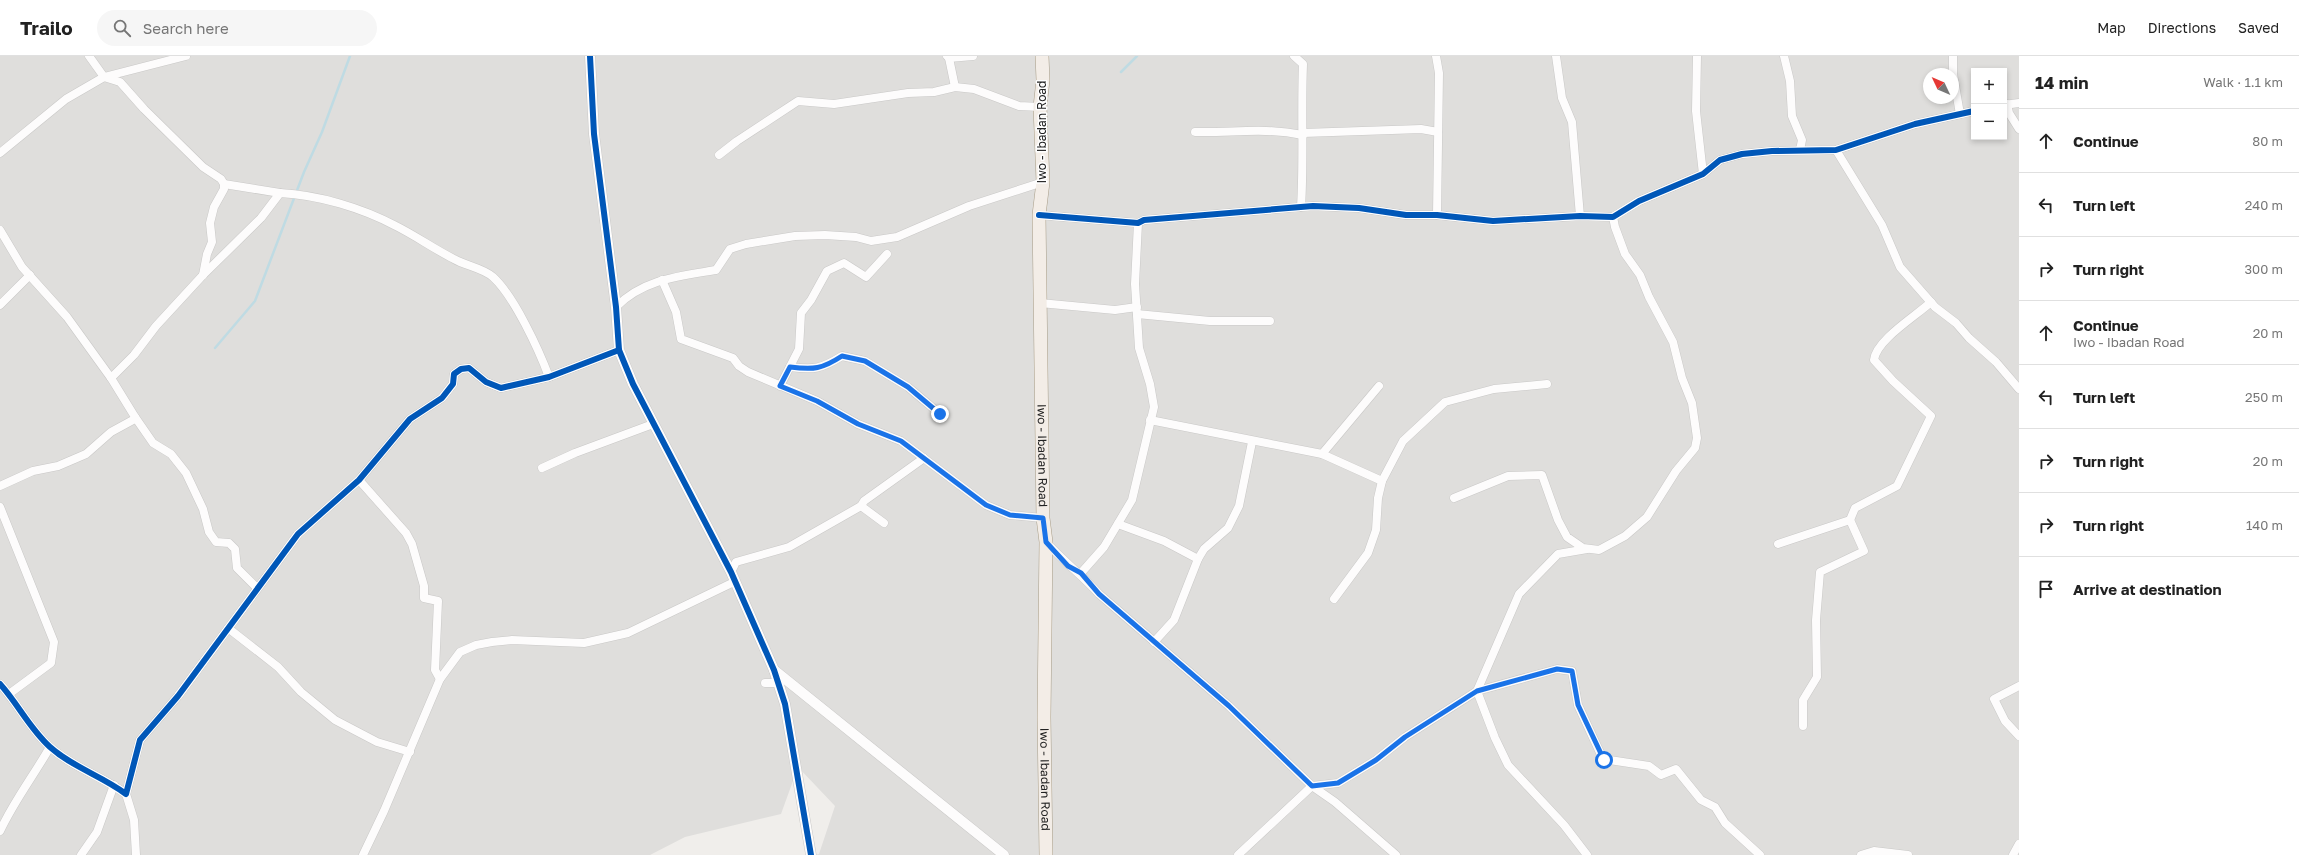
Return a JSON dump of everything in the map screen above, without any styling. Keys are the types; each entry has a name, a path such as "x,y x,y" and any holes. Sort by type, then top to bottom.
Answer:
{"main road":[{"name":"Iwo - Ibadan Road","path":"1042,56 1043,80 1040,108 1043,182 1039,215 1043,518 1046,542 1044,717 1046,855"}],"street":[{"path":"89,56 104,77 120,82 144,109 203,167 221,179 224,184 224,189 214,207 210,223 212,242 207,254 203,275"},
{"path":"0,154 66,99 104,77 186,56"},
{"path":"590,56 594,134 616,307 619,350 632,384 731,572 734,582 779,683 786,704 811,855"},
{"path":"955,87 948,57 973,56"},
{"path":"1294,56 1304,64 1302,98 1303,134 1301,207"},
{"path":"1436,56 1439,73 1437,215"},
{"path":"1556,56 1562,98 1572,122 1580,216"},
{"path":"1697,56 1696,112 1703,174"},
{"path":"1784,56 1790,81 1792,116 1802,140 1800,150"},
{"path":"1953,56 1953,74 1960,114"},
{"path":"719,155 737,141 798,102 834,104 908,93 934,92 955,87 974,89 1019,106 1040,108"},
{"path":"2007,105 2019,103"},
{"path":"2007,109 2019,129"},
{"path":"1039,215 1138,223 1144,220 1188,215 1301,207 1359,208 1406,214 1437,215 1493,221 1580,216 1613,217 1639,201 1703,174 1720,160 1742,154 1800,150 1836,150 1915,124 1971,112"},
{"path":"1195,132 1258,129 1278,130 1303,134 1421,129 1438,132"},
{"path":"1836,150 1882,225 1900,267 1931,302 1996,362 2019,389"},
{"path":"616,307 626,296 662,280 683,274 716,270 730,249 746,244 795,236 825,235 856,237 872,241 897,238 968,206 1043,182"},
{"path":"224,184 294,194 365,211 397,226 456,260 492,276 502,288 539,348 549,377"},
{"path":"111,378 142,346 156,326 203,275 261,218 280,192"},
{"path":"1587,855 1564,825 1508,765 1495,738 1477,691 1519,594 1558,554 1588,549 1599,550 1638,526 1647,517 1676,471 1695,448 1697,438 1692,403 1682,378 1673,342 1652,304 1640,275 1625,254 1614,227 1613,217"},
{"path":"1081,573 1104,547 1132,500 1154,407 1150,384 1139,348 1135,284 1138,223"},
{"path":"0,230 30,275 67,317 111,378 153,443 171,454 186,473 203,510 209,532 216,542 229,543 235,549 237,568 258,588"},
{"path":"780,386 798,349 801,313 811,300 827,270 844,263 866,277 887,254"},
{"path":"0,305 30,275"},
{"path":"662,280 676,312 681,339 733,358 739,366 748,372 817,401 858,424 901,441 986,505 1010,515 1043,518"},
{"path":"1803,726 1803,700 1817,677 1816,620 1820,572 1864,551 1850,520 1855,508 1897,486 1931,416 1893,381 1874,360 1875,353 1889,337 1931,302"},
{"path":"1040,303 1137,311 1210,321 1270,321"},
{"path":"136,855 134,820 126,794 140,740 178,696 298,534 359,480 410,419 442,398 453,384 454,374 461,369 470,368 486,382 500,388 549,377 619,350"},
{"path":"790,367 811,370 825,366 842,356 865,361 908,387 940,414"},
{"path":"1334,599 1368,553 1376,530 1378,498 1382,481 1403,441 1445,402 1494,389 1547,384"},
{"path":"1322,454 1379,386"},
{"path":"0,486 33,471 58,466 86,454 111,432 133,420 135,417"},
{"path":"1150,420 1252,442 1322,454 1382,481"},
{"path":"542,468 575,453 653,424"},
{"path":"1154,642 1174,620 1198,560 1204,549 1228,528 1239,506 1252,442"},
{"path":"731,572 736,562 789,548 861,506 864,500 924,458"},
{"path":"1454,498 1508,476 1542,475 1558,520 1567,537 1572,542 1588,549"},
{"path":"359,480 406,533 412,544 424,586 424,598 438,601 435,670 440,679"},
{"path":"861,506 884,523"},
{"path":"0,508 54,642 51,663 9,694"},
{"path":"1778,544 1850,520"},
{"path":"1118,524 1164,541 1198,560"},
{"path":"1046,542 1068,566 1081,573 1099,594 1229,706 1312,786 1335,802 1396,855"},
{"path":"363,855 410,752 440,679 460,652 476,645 512,640 584,643 628,633 734,582"},
{"path":"228,628 278,667 301,692 335,720 377,742 410,752"},
{"path":"1238,855 1312,786 1338,783 1376,760 1405,737 1477,691 1557,669 1572,671 1578,705 1604,760 1649,766 1661,775 1676,770 1701,800 1715,807 1725,823 1760,855"},
{"path":"774,670 1004,855"},
{"path":"765,683 779,683"},
{"path":"0,684 9,694 23,715 50,747 81,769 114,785 126,794"},
{"path":"2019,686 1994,700 2004,721 2019,736"},
{"path":"0,831 12,806 33,777 50,747"},
{"path":"81,855 97,832 114,785"},
{"path":"2013,855 2019,844"},
{"path":"1862,855 1874,851 1908,855"}],"shaded area":[{"path":"0,56 2019,56 2019,855 815,855 819,854 835,806 798,767 781,814 685,837 650,855 0,855"}],"waterway":[{"path":"215,348 255,301 304,172 322,132 350,56"},
{"path":"1121,72 1137,56"}],"cycle path":[{"path":"590,56 594,134 616,307 619,350 633,384 731,572 774,670 785,704 811,855"},
{"path":"1039,215 1138,223 1144,220 1313,206 1359,208 1406,215 1437,215 1493,221 1580,216 1613,217 1639,201 1703,174 1720,160 1742,154 1772,151 1836,150 1915,124 1971,112"},
{"path":"0,684 36,732 50,747 77,766 126,794 140,740 178,696 298,534 359,480 410,419 442,398 453,384 454,374 461,369 469,368 486,382 501,388 549,377 619,350"}],"route":[{"path":"940,414 908,387 865,361 842,356 825,366 811,370 790,367 780,386 817,401 858,424 901,441 986,505 1010,515 1025,518 1043,518 1046,542 1068,566 1081,573 1099,594 1229,706 1312,786 1338,783 1376,760 1405,737 1477,691 1557,669 1572,671 1578,705 1604,760"}]}
